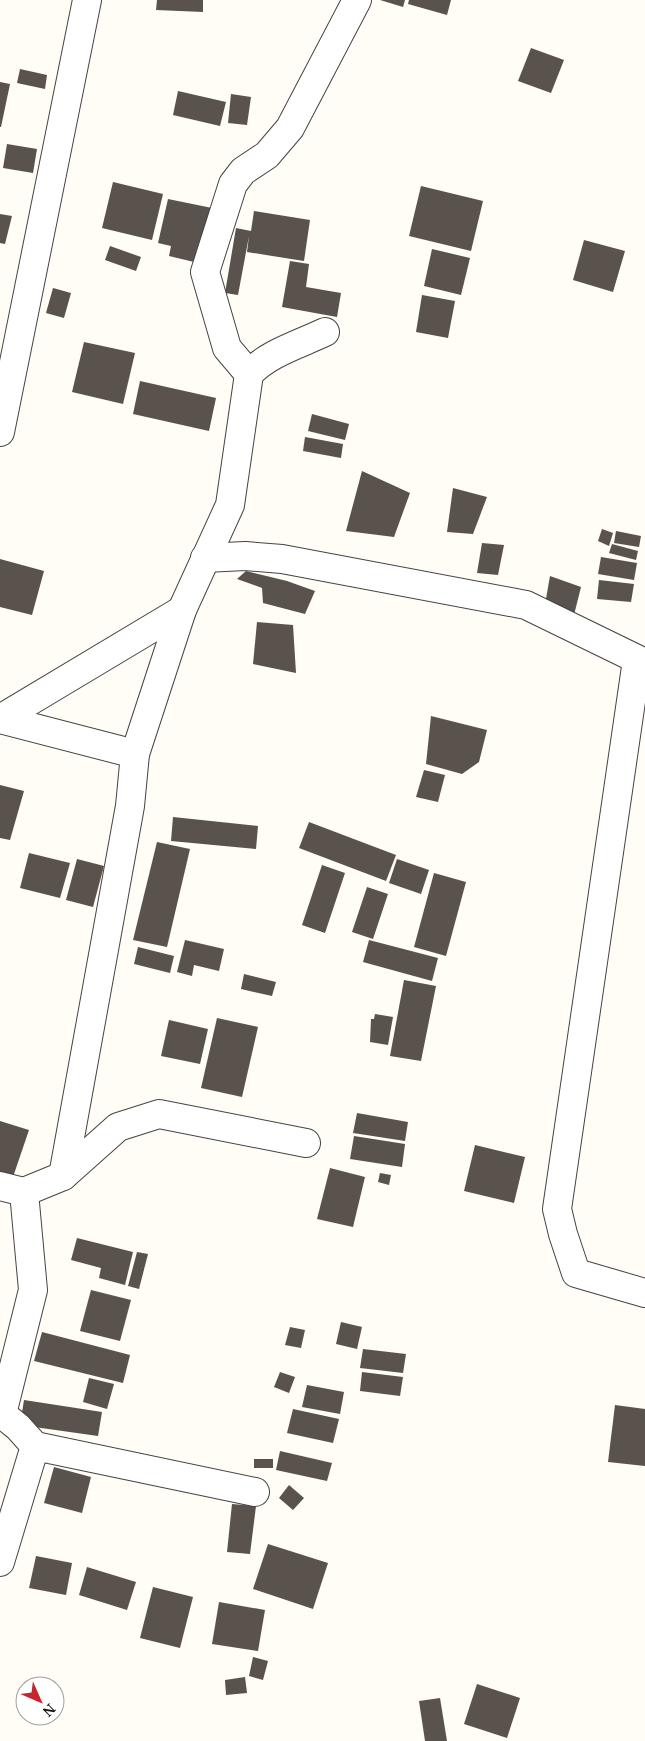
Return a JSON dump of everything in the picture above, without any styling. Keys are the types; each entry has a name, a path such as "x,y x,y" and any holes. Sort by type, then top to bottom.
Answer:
{"street":[{"path":"0,432 87,0"},
{"path":"249,374 227,348 205,272 233,184 243,171 267,155 290,128 357,0"},
{"path":"63,1176 130,806 136,754 182,610 230,504 249,374 268,358 325,332"},
{"path":"205,558 245,556 282,559 526,605 641,662 557,1209 576,1273 645,1293"},
{"path":"0,719 182,610"},
{"path":"0,719 136,754"},
{"path":"256,1492 35,1446 18,1427 2,1414 33,1290 12,1189 63,1176 118,1127 159,1114 306,1143"},
{"path":"0,1562 35,1446"}],"building":[{"path":"157,0 203,0 203,12 156,10"},
{"path":"380,0 405,0 403,7"},
{"path":"409,0 451,0 447,15 408,4"},
{"path":"531,48 564,60 551,93 518,81"},
{"path":"20,69 47,75 45,89 17,83"},
{"path":"0,82 10,84 1,127 0,127"},
{"path":"178,91 226,102 220,126 173,115"},
{"path":"231,94 251,97 247,125 228,123"},
{"path":"7,144 37,149 33,173 3,168"},
{"path":"113,182 163,194 152,240 102,228"},
{"path":"421,186 483,201 471,251 409,236"},
{"path":"168,199 217,209 208,251 197,249 194,262 169,256 171,246 158,243"},
{"path":"254,211 310,220 304,261 247,252 249,236 238,295 225,293 236,228 251,231"},
{"path":"0,214 12,216 5,244 0,243"},
{"path":"584,240 625,251 613,292 573,280"},
{"path":"110,246 141,257 136,271 105,260"},
{"path":"432,249 470,258 461,295 424,286"},
{"path":"290,261 309,264 306,287 341,293 337,317 282,307"},
{"path":"53,288 71,293 64,318 46,313"},
{"path":"422,295 455,301 448,338 416,332"},
{"path":"84,342 135,353 123,404 72,392"},
{"path":"140,381 216,398 209,431 133,414"},
{"path":"312,414 349,424 345,440 308,431"},
{"path":"305,437 343,444 341,458 303,451"},
{"path":"362,471 410,493 394,537 346,531"},
{"path":"453,488 487,497 473,534 447,532"},
{"path":"602,529 613,533 609,546 598,541"},
{"path":"616,531 641,536 639,547 614,543"},
{"path":"482,543 504,545 498,575 477,573"},
{"path":"612,544 638,551 636,560 609,553"},
{"path":"601,557 637,563 634,580 598,574"},
{"path":"0,559 44,571 32,615 0,607"},
{"path":"246,571 287,581 315,591 305,614 263,603 262,588 237,579"},
{"path":"550,576 581,587 574,615 544,610"},
{"path":"599,580 634,584 631,602 597,599"},
{"path":"257,622 293,625 296,673 253,664"},
{"path":"431,716 487,730 479,762 462,774 426,764"},
{"path":"424,770 445,775 438,802 416,797"},
{"path":"0,785 24,791 10,840 0,838"},
{"path":"173,817 258,826 256,849 171,841"},
{"path":"309,822 396,855 386,881 299,848"},
{"path":"157,842 190,849 167,947 133,940"},
{"path":"29,853 70,863 60,898 20,888"},
{"path":"77,859 104,866 93,907 66,900"},
{"path":"397,859 429,870 421,894 389,883"},
{"path":"322,865 345,873 325,933 302,925"},
{"path":"434,873 466,882 446,956 414,947"},
{"path":"367,887 388,894 373,939 352,932"},
{"path":"185,940 224,949 219,971 194,965 192,976 177,972"},
{"path":"369,940 438,958 432,981 363,962"},
{"path":"138,947 174,956 170,973 134,964"},
{"path":"244,974 276,982 272,996 241,989"},
{"path":"404,980 436,986 421,1061 390,1056"},
{"path":"375,1014 393,1017 388,1045 370,1042 371,1019 374,1019"},
{"path":"217,1018 258,1027 242,1097 201,1088"},
{"path":"169,1020 208,1029 200,1064 161,1056"},
{"path":"357,1113 408,1122 405,1141 353,1133"},
{"path":"0,1121 29,1130 13,1177 0,1173"},
{"path":"354,1136 405,1144 402,1167 350,1159"},
{"path":"475,1145 525,1157 514,1203 464,1191"},
{"path":"330,1168 365,1177 353,1227 317,1219"},
{"path":"380,1173 391,1175 389,1185 378,1182"},
{"path":"77,1238 133,1252 125,1285 99,1278 101,1268 71,1260"},
{"path":"137,1252 148,1254 139,1289 128,1286"},
{"path":"91,1290 131,1300 120,1341 80,1331"},
{"path":"341,1322 362,1327 357,1349 336,1344"},
{"path":"290,1327 305,1330 301,1348 285,1345"},
{"path":"42,1332 130,1355 123,1383 34,1361"},
{"path":"363,1349 406,1354 403,1373 360,1368"},
{"path":"280,1372 295,1377 289,1393 274,1387"},
{"path":"362,1372 403,1377 400,1396 360,1391"},
{"path":"89,1378 114,1384 107,1409 83,1402"},
{"path":"307,1385 344,1392 340,1414 302,1407"},
{"path":"24,1400 102,1412 98,1436 20,1425"},
{"path":"615,1405 645,1409 645,1466 608,1462"},
{"path":"293,1409 339,1419 333,1443 287,1433"},
{"path":"280,1451 332,1463 327,1481 276,1470"},
{"path":"254,1459 273,1459 273,1468 254,1468"},
{"path":"54,1467 91,1477 82,1513 44,1503"},
{"path":"289,1485 304,1498 293,1510 279,1498"},
{"path":"232,1504 256,1506 250,1554 227,1552"},
{"path":"268,1544 328,1563 313,1609 253,1589"},
{"path":"36,1556 72,1563 66,1595 29,1588"},
{"path":"87,1567 136,1582 127,1610 79,1595"},
{"path":"153,1587 193,1597 180,1648 140,1638"},
{"path":"219,1602 265,1610 258,1651 212,1644"},
{"path":"253,1657 268,1661 263,1680 249,1676"},
{"path":"245,1677 247,1693 226,1695 225,1680"},
{"path":"477,1684 520,1698 507,1738 464,1724"},
{"path":"440,1698 447,1741 425,1741 419,1701"}]}
